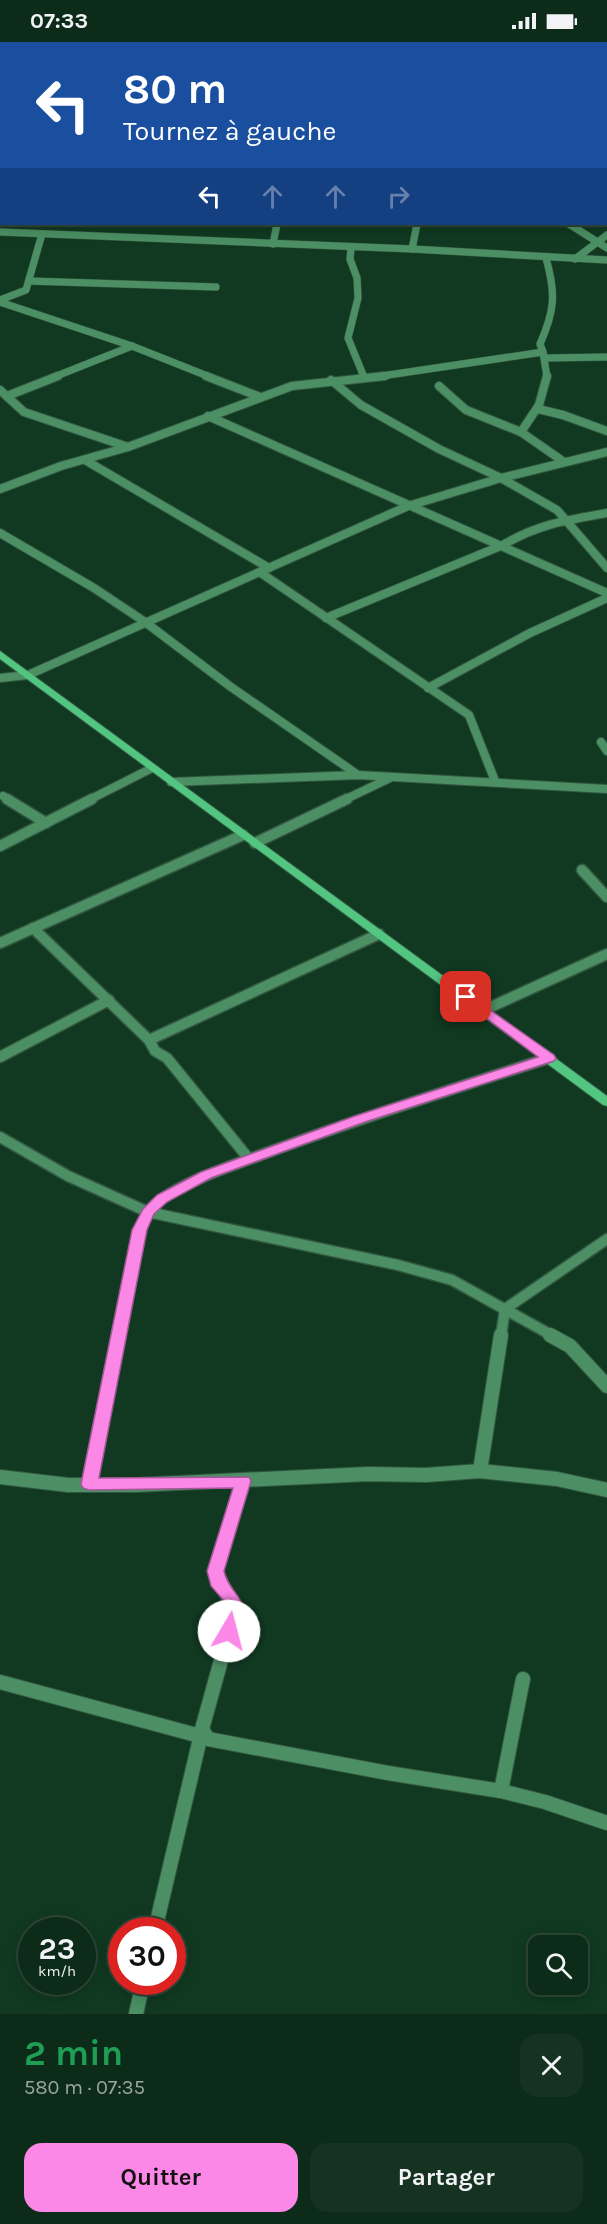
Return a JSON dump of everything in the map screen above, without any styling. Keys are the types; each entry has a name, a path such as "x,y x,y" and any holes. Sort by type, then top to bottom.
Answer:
{"main road":[{"path":"0,654 607,1102"}],"street":[{"path":"273,244 277,225"},
{"path":"412,249 417,225"},
{"path":"571,225 607,248"},
{"path":"0,232 412,249 607,260"},
{"path":"0,301 26,290 42,234"},
{"path":"575,259 607,236"},
{"path":"351,248 350,259 357,278 358,298 348,338 364,378"},
{"path":"520,432 533,419 544,395 544,355 540,344 555,311 552,277 546,258"},
{"path":"29,281 216,288"},
{"path":"0,301 132,346 260,398"},
{"path":"128,447 24,412 3,393 132,346"},
{"path":"0,489 61,466 128,447 292,386 544,355 607,357"},
{"path":"331,380 361,405 439,449 501,478 558,510 607,568"},
{"path":"440,386 466,410 520,432 564,462"},
{"path":"538,410 563,415 607,431"},
{"path":"208,416 408,506 503,545 606,593"},
{"path":"0,678 28,675 408,506 501,478 606,453"},
{"path":"85,460 265,571 326,618 469,715 495,781"},
{"path":"326,618 414,584 503,545 525,532 566,520 607,513"},
{"path":"0,533 94,588 145,622 231,687 358,775"},
{"path":"428,688 606,593"},
{"path":"602,742 607,751"},
{"path":"0,846 152,768"},
{"path":"171,782 358,775 607,789"},
{"path":"255,843 391,778"},
{"path":"3,796 46,823"},
{"path":"0,943 243,835"},
{"path":"582,870 607,897"},
{"path":"33,928 149,1040 155,1051 166,1058 249,1159"},
{"path":"149,1040 379,933"},
{"path":"484,1010 607,954"},
{"path":"0,1057 109,1000"},
{"path":"89,1484 140,1230 148,1212 162,1199 206,1175 249,1159 360,1119 549,1058"},
{"path":"0,1137 68,1176 148,1212 399,1265 452,1280 570,1346 607,1386"},
{"path":"480,1471 505,1309 607,1239"},
{"path":"0,1477 68,1485 243,1481 368,1474 426,1475 480,1471 557,1479 607,1490"},
{"path":"158,1917 201,1733 235,1610 233,1600 218,1582 215,1571 243,1481"},
{"path":"501,1791 523,1680"},
{"path":"0,1682 201,1733 208,1739 388,1773 501,1791 545,1802 607,1823"},
{"path":"136,2014 140,1995"}],"route":[{"path":"229,1631 235,1610 233,1600 218,1582 215,1571 243,1481 136,1485 89,1484 140,1230 148,1212 162,1199 206,1175 360,1119 549,1058 466,997"}]}
